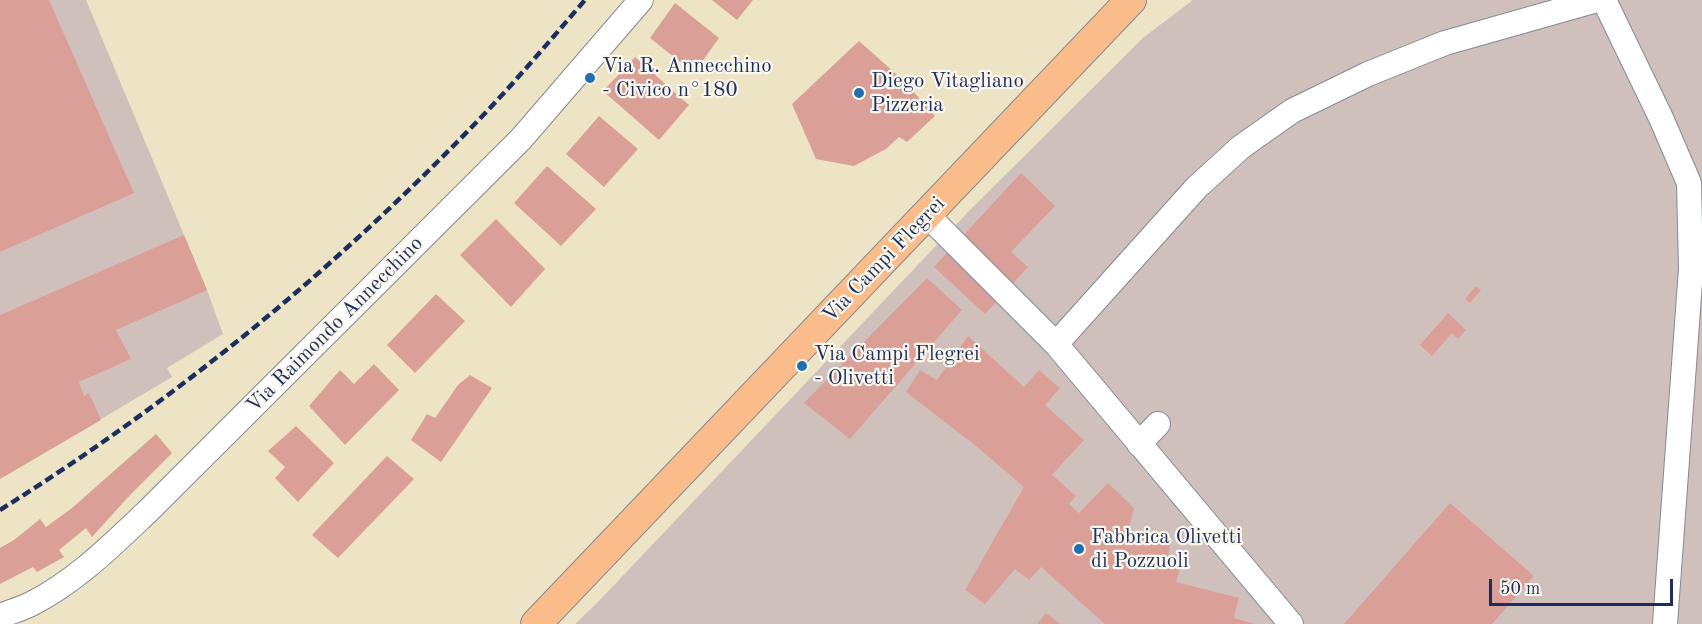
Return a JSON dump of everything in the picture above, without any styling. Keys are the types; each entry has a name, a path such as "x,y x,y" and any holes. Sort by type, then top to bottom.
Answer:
{"main road":[{"name":"Via Campi Flegrei","path":"536,624 1131,0"}],"street":[{"name":"Via Raimondo Annecchino","path":"0,616 30,605 68,582 106,551 147,512 521,139 641,0"},
{"path":"1056,344 1197,187 1241,147 1292,111 1368,74 1445,43 1597,0"},
{"path":"1604,0 1661,118 1689,183 1691,269 1665,624"},
{"path":"927,215 1056,344 1291,624"},
{"path":"1139,444 1158,424"}],"shaded area":[{"path":"0,0 86,0 207,290 223,334 167,368 172,377 0,479"},
{"path":"1193,0 1702,0 1702,624 575,624 968,212 1144,37"}],"building":[{"path":"0,0 49,0 134,193 0,252"},
{"path":"712,0 753,0 737,20"},
{"path":"675,3 719,38 694,73 650,38"},
{"name":"Diego Vitagliano Pizzeria","path":"859,41 904,81 935,116 907,142 899,137 886,149 854,166 816,159 792,104"},
{"path":"635,57 689,105 659,140 603,91"},
{"path":"599,116 638,149 604,187 566,154"},
{"path":"547,166 596,209 561,246 514,203"},
{"path":"1021,173 1055,206 1011,252 1028,267 985,314 934,267"},
{"path":"496,219 545,269 511,307 460,255"},
{"path":"184,235 207,290 116,330 131,359 79,382 84,396 89,393 101,420 0,479 0,315"},
{"path":"927,278 962,310 850,439 804,403"},
{"path":"1476,286 1481,290 1470,303 1465,299"},
{"path":"436,294 465,321 415,373 387,345"},
{"path":"1448,313 1466,330 1458,339 1452,333 1432,356 1420,345"},
{"name":"Fabbrica Olivetti di Pozzuoli","path":"968,336 1024,387 1039,370 1060,388 1045,405 1084,440 1052,475 1076,496 1069,504 1079,513 1108,483 1134,508 1128,533 1171,543 1168,555 1183,559 1176,582 1239,598 1234,618 1255,624 1105,624 1041,567 1029,580 1015,569 985,604 965,590 1024,487 976,446 906,392 920,370 937,380"},
{"path":"374,364 399,390 345,445 309,406 340,370 354,384"},
{"path":"470,375 492,388 441,462 411,440 427,414 435,418 458,385"},
{"path":"296,426 334,463 298,502 275,478 285,467 268,451"},
{"path":"156,434 172,453 92,537 86,528 59,550 64,557 37,572 33,567 0,584 0,548 40,519 46,527 72,508"},
{"path":"387,456 414,479 338,558 312,535"},
{"path":"1450,503 1534,576 1492,624 1344,624"},
{"name":"Fabbrica Olivetti di Pozzuoli","path":"1046,613 1060,624 1037,624"}],"railway":[{"path":"0,510 66,467 195,375 317,274 376,221 489,109 585,0"}],"place":[{"name":"Via R. Annecchino - Civico n°180","path":"590,78"},
{"name":"Diego Vitagliano Pizzeria","path":"859,93"},
{"name":"Via Campi Flegrei - Olivetti","path":"802,366"},
{"name":"Fabbrica Olivetti di Pozzuoli","path":"1079,549"}]}
